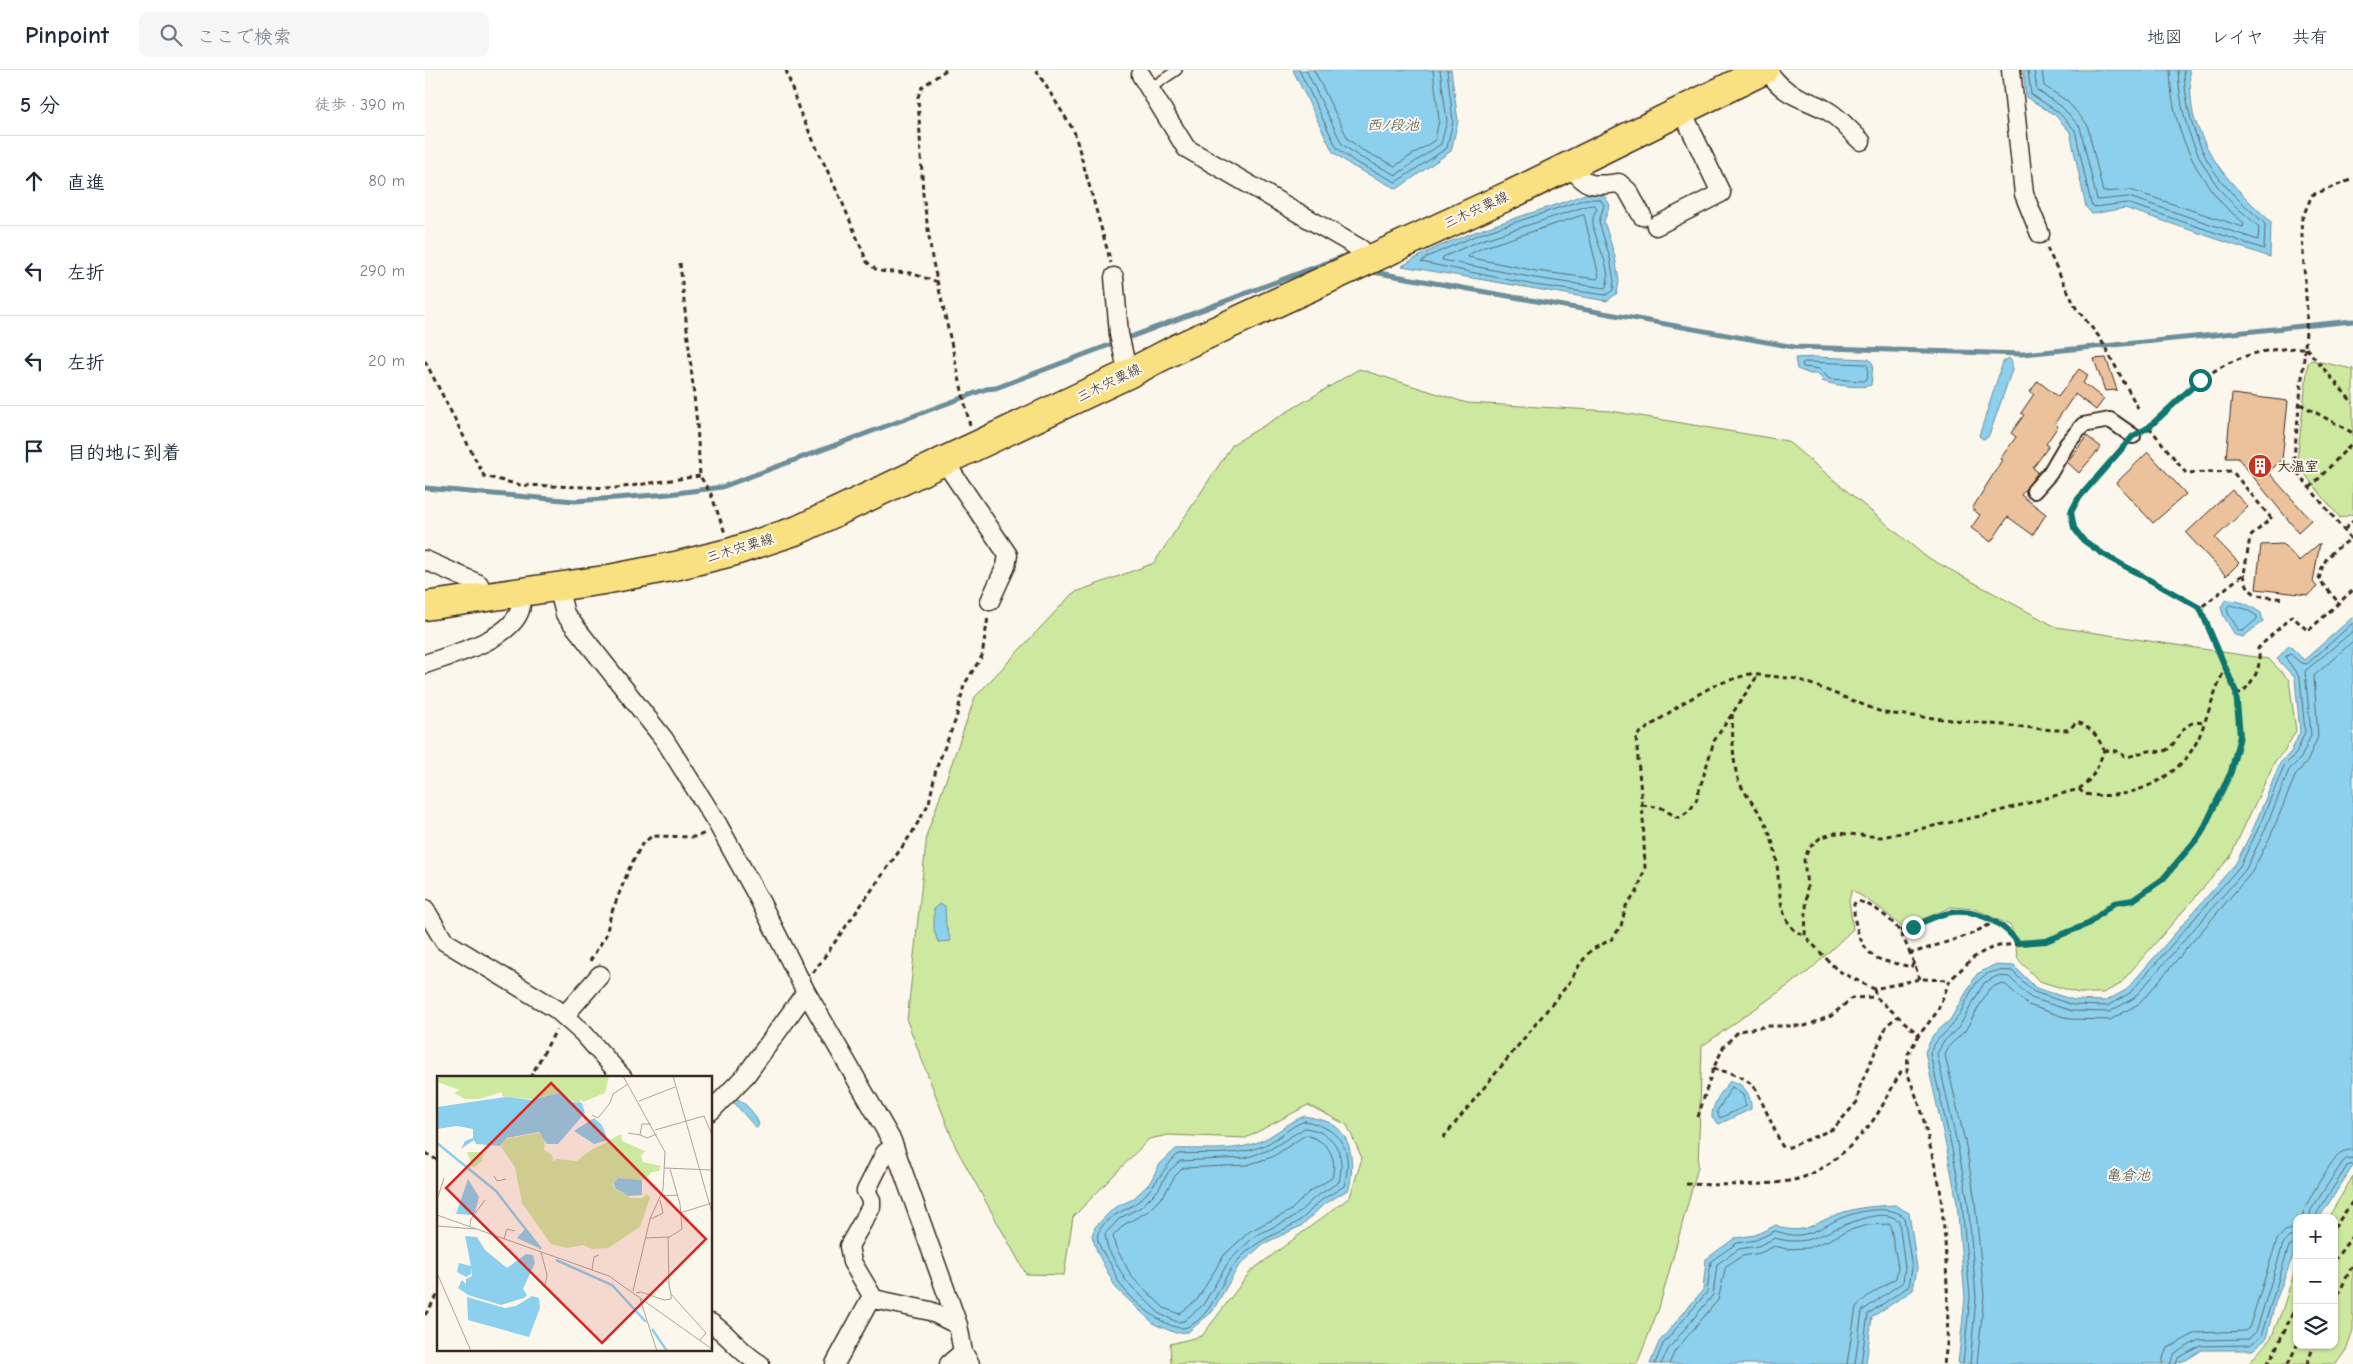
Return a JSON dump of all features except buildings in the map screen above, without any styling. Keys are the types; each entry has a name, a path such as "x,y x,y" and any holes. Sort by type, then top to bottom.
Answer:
{"main road":[{"name":"三木宍粟線","path":"425,606 675,566 731,552 798,530 979,446 1178,348 1512,194 1681,109 1765,70"}],"street":[{"path":"1765,70 1794,97 1829,112 1861,141"},
{"path":"2011,70 2024,194 2040,234"},
{"path":"1145,82 1186,148 1361,249 1369,259"},
{"path":"1569,165 1583,181 1595,186 1619,183 1628,191 1649,221 1721,193 1681,109"},
{"path":"1114,277 1119,334 1128,374"},
{"path":"2034,491 2050,473 2067,444 2083,426 2110,420 2133,436"},
{"path":"944,461 1007,555 1006,566 990,602"},
{"path":"425,560 479,584 484,596"},
{"path":"558,586 565,614 664,740 719,826 759,899 804,988 894,1146 957,1324 966,1358 949,1364"},
{"path":"425,664 475,647 501,632 513,621 520,610 521,591"},
{"path":"425,909 439,933 449,944 543,999 583,1034 621,1076"},
{"path":"564,1016 593,971"},
{"path":"713,1109 746,1075 804,988"},
{"path":"894,1146 885,1153 866,1191 871,1200 871,1207 849,1246 852,1262 874,1299 894,1305 930,1311 951,1323 957,1324"},
{"path":"835,1364 872,1296"},
{"path":"713,1324 723,1331 749,1361"}],"lane":[{"path":"1145,82 1177,70"}],"path":[{"path":"786,70 799,110 843,204 867,262 879,271 911,273 938,282"},
{"path":"945,70 922,87 918,97 923,194 938,282 972,435 979,446"},
{"path":"1036,70 1074,131 1114,277"},
{"path":"2339,603 2319,580 2321,564 2333,551 2352,538 2293,467 2307,330 2301,221 2312,194 2353,179"},
{"path":"2040,234 2076,308 2100,338 2138,408"},
{"path":"680,263 697,424 700,476 711,494 731,552"},
{"path":"1944,1364 1947,1344 1948,1309 1945,1240 1940,1188 1923,1117 1907,1072 1907,1054 1937,1012 1950,980 1973,958 1986,950 2018,943 2046,941 2088,924 2114,903 2133,900 2163,879 2201,834 2231,772 2240,736 2236,692 2200,608 2103,554 2083,540 2074,528 2071,512 2078,499 2133,436 2149,427 2218,366 2235,358 2282,348 2305,348 2353,403"},
{"path":"425,361 484,476 520,485 616,488 700,476"},
{"path":"2300,404 2353,433"},
{"path":"2149,427 2186,473 2232,471 2271,518 2251,537 2243,574 2245,585 2255,595 2283,600"},
{"path":"2310,488 2353,442"},
{"path":"2345,529 2353,521"},
{"path":"2200,608 2243,574"},
{"path":"2236,692 2242,693 2254,680 2261,662 2258,648 2292,616 2308,631 2353,590"},
{"path":"804,988 911,833 929,803 936,769 956,719 964,685 982,656 990,602"},
{"path":"2079,789 2084,794 2110,796 2148,787 2172,772 2185,759 2199,737 2219,681 2223,673 2227,671"},
{"path":"1443,1138 1569,983 1591,950 1612,939 1621,926 1626,906 1637,892 1645,868 1636,736 1683,703 1715,685 1749,674 1798,679 1884,713 2052,730 2068,730 2077,722 2086,725 2098,738 2104,750 2098,767 2091,780 2079,789 1985,814 1882,837 1835,833 1819,838 1809,848 1804,860 1807,886 1805,936"},
{"path":"1642,805 1662,808 1680,818 1690,810 1696,801 1714,741 1758,675"},
{"path":"1732,714 1732,752 1738,779 1762,817 1775,849 1784,914 1788,924 1799,934 1805,936 1837,970 1874,989 1921,979 1950,980"},
{"path":"2104,750 2117,751 2126,756 2151,750 2162,752 2168,749 2184,728 2192,723 2203,723"},
{"path":"593,971 606,936 611,914 629,868 642,844 652,836 696,836 719,826"},
{"path":"1914,964 1911,966 1878,959 1863,944 1855,920 1854,904 1857,901 1861,901 1873,908 1900,931 1921,979"},
{"path":"1900,931 1937,915 1955,911 1976,913 2010,932 2018,943"},
{"path":"1909,954 1969,935 1995,922"},
{"path":"1874,989 1876,997 1919,1035"},
{"path":"1698,1118 1713,1068 1724,1046 1739,1031 1768,1026 1805,1026 1831,1016 1852,998 1876,997"},
{"path":"531,1076 564,1016"},
{"path":"1713,1068 1743,1076 1750,1082 1756,1089 1782,1146 1787,1148 1833,1129 1849,1112 1857,1102 1860,1086 1887,1025 1897,1017"},
{"path":"1686,1184 1754,1183 1803,1177 1825,1166 1847,1150 1868,1127 1901,1072 1907,1072"},
{"path":"425,1154 437,1160"},
{"path":"2338,1222 2353,1201"},
{"path":"2335,1259 2353,1235"},
{"path":"2338,1295 2353,1264"},
{"path":"425,1315 437,1296"},
{"path":"2266,1364 2271,1359 2293,1312"},
{"path":"2288,1364 2295,1349"},
{"path":"2307,1364 2313,1349"}],"green space":[{"path":"2311,360 2353,369 2353,514 2340,518 2300,468 2297,461 2308,363"},
{"path":"1359,369 1467,403 1611,411 1787,441 1925,556 2056,627 2269,659 2289,680 2296,731 2285,750 2275,761 2230,857 2119,985 2103,993 2078,993 2039,981 2018,959 2011,926 1975,909 1951,907 1903,928 1880,908 1852,890 1849,900 1853,929 1809,971 1702,1046 1698,1167 1659,1308 1637,1364 1171,1364 1170,1344 1202,1336 1251,1271 1350,1197 1362,1158 1347,1125 1308,1105 1246,1138 1168,1135 1149,1139 1073,1217 1064,1275 1026,1274 956,1148 907,1021 927,834 975,697 1073,593 1154,563 1233,444"},
{"path":"2353,1176 2353,1330 2346,1350 2336,1364 2248,1364 2271,1338 2293,1277 2293,1349 2338,1349 2338,1214 2330,1214"}],"water":[{"name":"西ﾉ段池","path":"1293,70 1451,70 1458,121 1451,151 1397,189 1352,166 1333,152"},
{"path":"2023,70 2189,70 2192,108 2201,136 2226,176 2271,222 2270,257 2125,208 2092,214 2086,207 2070,132 2055,115 2026,97"},
{"path":"1585,194 1603,194 1610,205 1604,221 1615,257 1619,281 1617,293 1607,301 1402,266 1446,243"},
{"path":"1795,358 1869,359 1873,364 1871,385 1854,387 1833,384 1822,381 1822,377 1818,374 1810,374 1797,369"},
{"path":"2009,358 2012,362 2012,370 1991,430 1988,437 1983,439 1979,436 2003,362"},
{"path":"2226,600 2241,602 2253,608 2261,613 2263,621 2243,637 2235,635 2223,615 2221,607"},
{"name":"亀倉池","path":"2353,617 2353,1166 2322,1214 2293,1214 2293,1256 2275,1303 2266,1339 2253,1350 2202,1350 2188,1359 2175,1364 1958,1364 1965,1298 1957,1203 1925,1052 1933,1035 1950,1020 1977,974 1994,965 2014,966 2036,988 2074,1000 2106,1001 2126,990 2236,863 2254,827 2280,763 2291,752 2300,732 2295,678 2277,659 2289,645 2304,660"},
{"path":"941,904 945,906 946,926 951,941 938,942 934,930 934,909"},
{"path":"1730,1081 1739,1084 1746,1091 1751,1109 1719,1124 1712,1118 1713,1108"},
{"path":"732,1097 745,1104 752,1112 759,1125 756,1128 731,1099"},
{"path":"1305,1116 1328,1122 1337,1127 1343,1134 1350,1151 1351,1160 1349,1189 1322,1206 1301,1226 1263,1244 1238,1267 1212,1312 1188,1332 1176,1333 1154,1324 1116,1288 1098,1254 1092,1236 1095,1227 1114,1208 1133,1199 1149,1184 1160,1164 1176,1149 1221,1149 1244,1146 1265,1139"},
{"path":"1895,1205 1909,1213 1917,1268 1913,1290 1872,1317 1866,1364 1650,1364 1659,1342 1703,1290 1706,1259 1735,1238 1755,1235 1776,1225 1786,1229 1802,1229 1848,1211"}],"waterway":[{"path":"425,488 575,501 669,494 722,487 986,389 996,388 1347,255"},
{"path":"1373,272 1794,347 2023,354 2353,321"}],"place":[{"name":"大温室","path":"2260,466"}],"route":[{"path":"1913,927 1937,915 1955,911 1966,911 1987,917 2003,926 2018,943 2046,941 2088,924 2114,903 2133,900 2148,890 2163,879 2201,834 2231,772 2240,736 2236,692 2200,608 2144,578 2083,540 2074,528 2071,512 2078,499 2133,436 2149,427 2200,380"}]}
